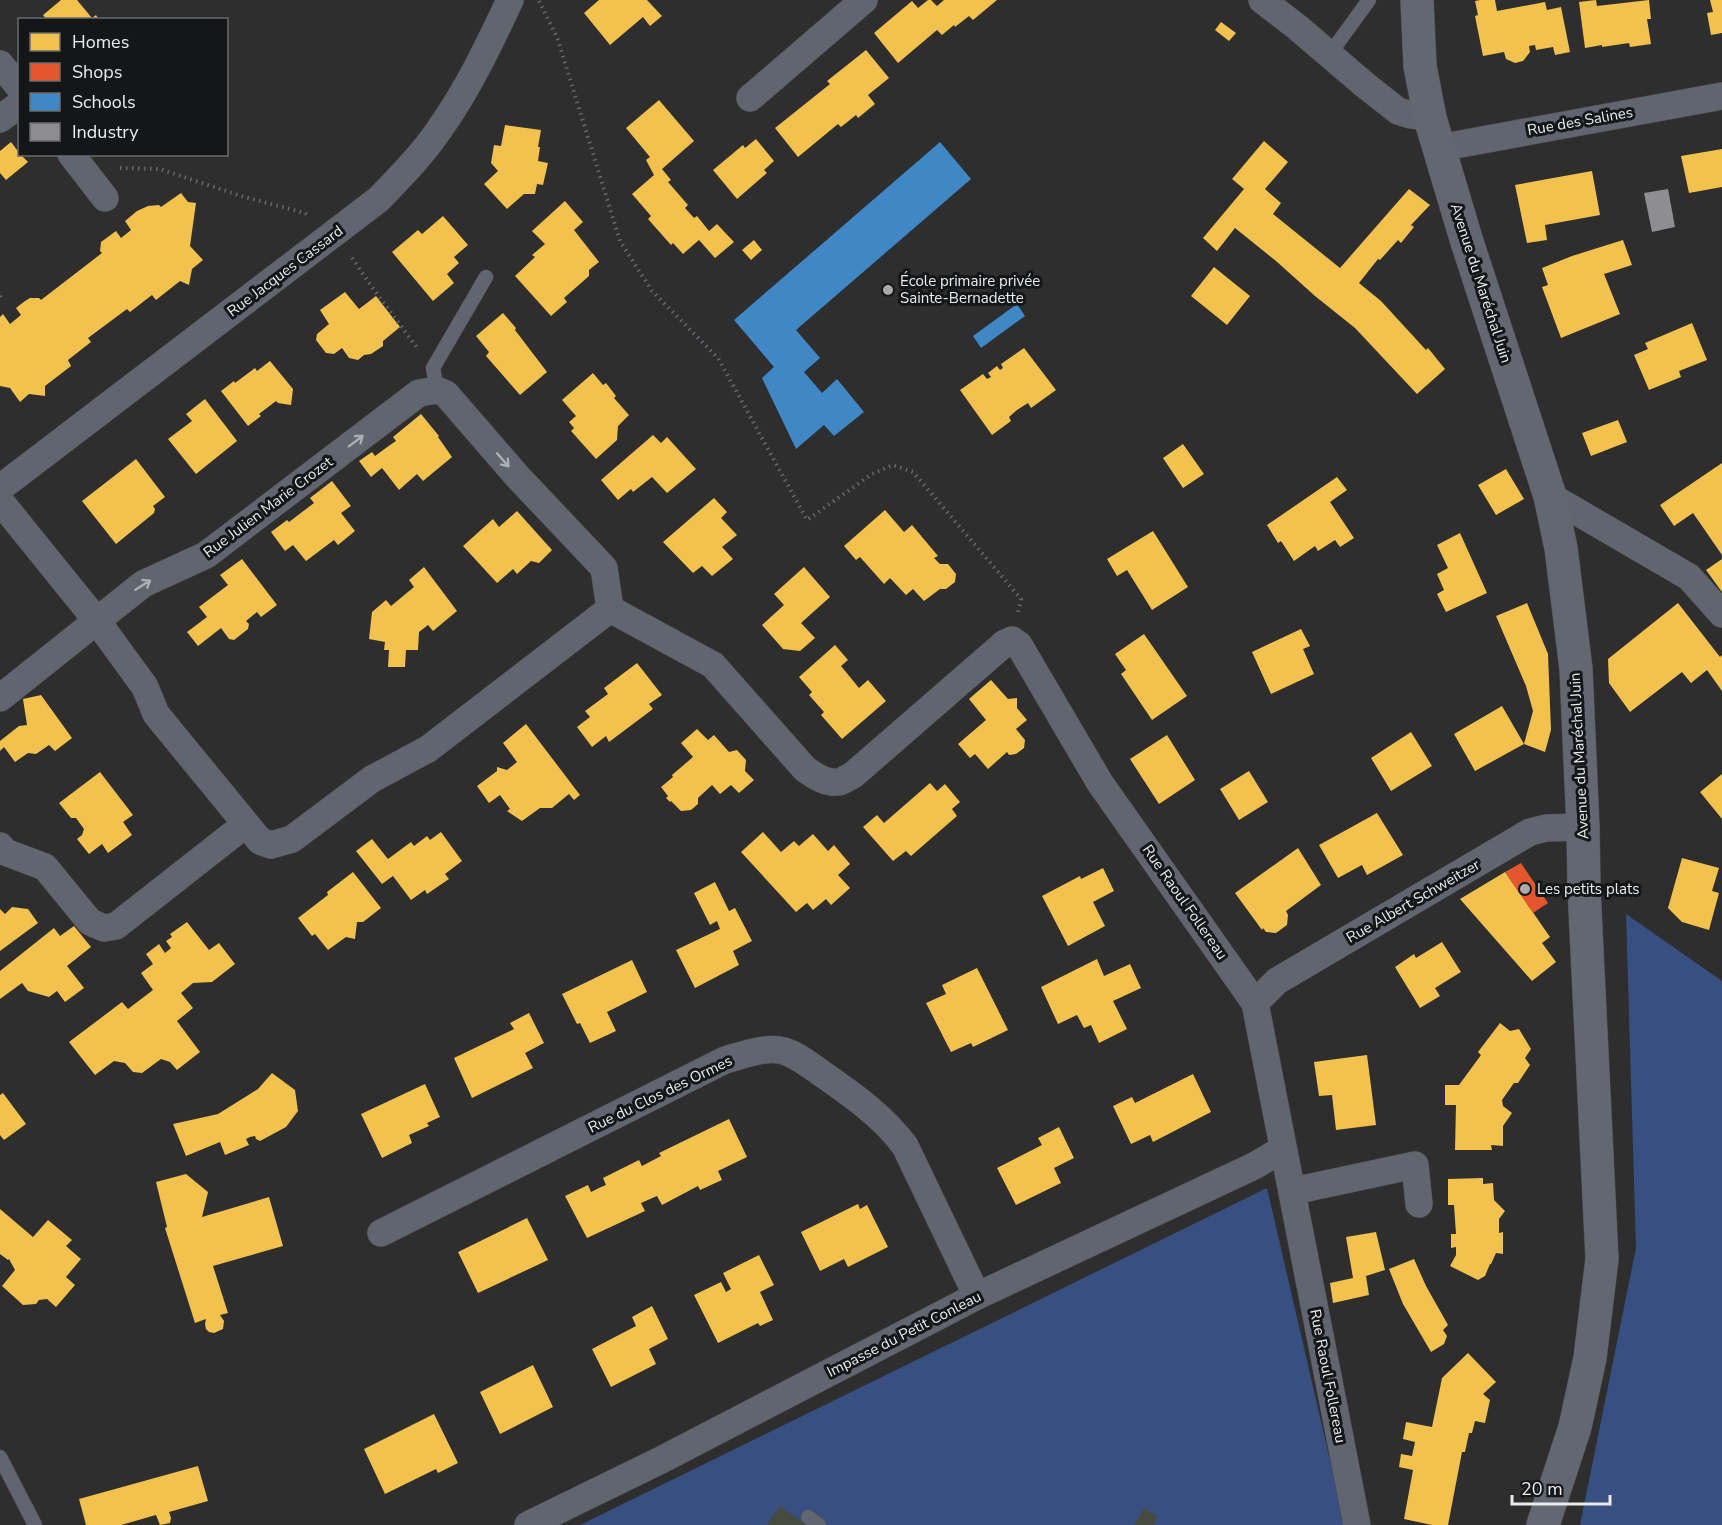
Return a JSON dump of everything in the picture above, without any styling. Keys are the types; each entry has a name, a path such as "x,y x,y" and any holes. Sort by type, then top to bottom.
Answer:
{"street":[{"name":"Rue Jacques Cassard","path":"0,488 379,199 413,163 457,104 482,60 510,0"},
{"path":"750,98 864,0"},
{"path":"1262,0 1398,111 1411,115 1434,133"},
{"name":"Avenue du Maréchal Juin","path":"1417,0 1420,66 1434,133 1550,496 1561,548 1576,669 1602,1258 1590,1359 1575,1427 1543,1525"},
{"path":"0,64 18,86"},
{"name":"Rue des Salines","path":"1434,133 1722,96"},
{"path":"0,119 18,106"},
{"path":"75,161 105,198"},
{"path":"435,379 516,476 604,568 610,609"},
{"name":"Rue Julien Marie Crozet","path":"0,698 143,584 206,555 435,379"},
{"path":"1550,496 1689,577 1722,614"},
{"path":"0,501 97,621 145,687 156,714 260,841 271,846 292,839 372,779 428,750 610,609"},
{"path":"610,609 713,665 806,769 824,780 839,782 853,775 1005,643 1012,640"},
{"name":"Rue Raoul Follereau","path":"1012,640 1019,645 1101,783 1255,1003 1357,1525"},
{"path":"0,846 4,852 45,867 90,922 104,928 116,926 246,824"},
{"name":"Rue Albert Schweitzer","path":"1255,1003 1277,981 1530,832 1546,828 1583,827"},
{"name":"Rue du Clos des Ormes","path":"381,1233 725,1060 768,1050 784,1051 804,1061 836,1084 894,1131 905,1146 977,1296"},
{"name":"Impasse du Petit Conleau","path":"528,1525 662,1460 977,1296 1254,1166 1283,1149"},
{"path":"1293,1191 1415,1165 1419,1204"}],"lane":[{"path":"1329,55 1369,0"},
{"path":"435,379 486,277"},
{"path":"0,1457 35,1525"}],"path":[{"path":"538,0 543,5 557,37 620,241 652,291 718,358 807,519 872,474 893,465 913,472 1021,599 1012,640"},
{"path":"75,161 160,169 241,196 305,213 335,233 435,379"}],"shaded area":[{"path":"1626,914 1722,981 1722,1525 1580,1525 1636,1248"},
{"path":"1267,1188 1345,1525 580,1525"}],"building: Homes":[{"path":"61,0 77,0 92,18 45,18 43,15"},
{"path":"599,0 647,0 662,16 650,26 643,17 610,45 584,13"},
{"path":"928,0 937,6 944,0 997,0 973,20 969,16 942,35 937,30 898,63 874,33 912,1 918,8"},
{"path":"1495,0 1497,11 1545,2 1547,10 1561,7 1570,52 1555,55 1553,47 1536,50 1535,45 1529,46 1530,52 1523,61 1515,63 1506,59 1504,52 1483,56 1475,16 1478,15 1475,1"},
{"path":"1596,0 1597,6 1649,0 1651,19 1647,19 1651,44 1630,47 1629,43 1585,48 1579,2"},
{"path":"1710,0 1722,0 1722,33 1711,35 1707,13 1713,12"},
{"path":"1221,22 1236,33 1229,41 1215,30"},
{"path":"866,50 889,78 868,95 875,104 858,118 856,115 841,127 838,124 798,157 775,128 830,84 827,81"},
{"path":"659,100 694,141 662,169 671,180 668,182 688,205 685,208 694,218 697,216 709,231 717,224 734,242 715,258 699,240 683,254 673,243 671,245 648,219 651,216 632,194 654,175 646,160 650,157 626,128"},
{"path":"505,125 541,130 538,161 548,163 543,185 537,184 535,194 524,194 507,209 484,184 498,171 491,163 494,145 501,146"},
{"path":"756,139 774,161 764,170 767,173 737,199 713,170 743,145 745,148"},
{"path":"1264,141 1288,162 1265,189 1281,203 1273,214 1340,268 1409,189 1430,205 1411,225 1414,227 1401,243 1398,240 1380,260 1378,259 1359,283 1381,301 1426,350 1428,348 1445,369 1417,394 1355,328 1235,228 1217,251 1203,238 1244,189 1232,179"},
{"path":"11,142 18,151 18,156 22,156 28,162 6,180 0,173 0,151"},
{"path":"1722,149 1722,187 1689,193 1681,156"},
{"path":"1592,171 1600,215 1545,225 1547,240 1527,243 1515,185"},
{"path":"181,193 188,202 196,203 190,246 203,260 192,269 189,285 180,281 156,300 152,295 130,312 127,309 88,338 91,342 68,360 71,366 45,386 45,396 29,394 20,402 10,388 0,386 0,317 3,314 10,324 21,315 16,308 25,301 30,298 41,300 102,253 100,251 101,242 116,231 121,238 131,230 125,221 137,211 148,206 159,205 161,207"},
{"path":"565,201 583,222 574,230 599,262 589,270 589,276 564,298 567,302 551,316 515,276 535,257 532,255 545,244 532,231"},
{"path":"443,216 468,245 454,257 459,263 447,274 454,283 433,301 392,252 418,230 422,234"},
{"path":"754,240 762,250 751,260 742,250"},
{"path":"1623,240 1632,265 1604,274 1620,314 1561,338 1542,287 1548,285 1542,268"},
{"path":"1214,267 1250,296 1227,325 1191,296"},
{"path":"345,292 359,309 376,296 400,327 383,341 383,346 358,360 349,358 342,348 334,354 326,353 316,340 317,334 329,324 320,310"},
{"path":"503,313 547,372 520,395 486,356 489,352 476,336"},
{"path":"1692,323 1707,360 1679,371 1681,377 1649,390 1634,355 1648,349 1645,343"},
{"path":"1024,348 1056,390 1031,408 1028,403 1017,410 1009,417 1011,421 992,435 960,390 983,374 987,379 991,377 988,373 997,366 1000,370 1003,368 1001,364"},
{"path":"270,361 293,389 291,405 276,401 248,426 221,391 255,368 257,371"},
{"path":"593,373 603,385 606,383 616,396 614,398 629,415 618,426 617,440 596,459 571,431 574,428 569,422 576,416 562,400"},
{"path":"205,399 237,441 196,474 168,439 192,421 186,414"},
{"path":"421,414 452,457 423,481 417,474 399,490 382,468 371,477 359,461 372,452 375,456 396,441 393,437"},
{"path":"1618,420 1627,442 1591,456 1582,433"},
{"path":"653,435 661,443 667,437 696,469 667,493 652,477 633,492 631,489 618,500 601,480"},
{"path":"1183,444 1204,474 1183,488 1163,458"},
{"path":"136,459 165,497 153,506 154,513 116,544 82,501"},
{"path":"1722,463 1722,555 1693,513 1674,526 1660,505"},
{"path":"1506,469 1524,499 1496,515 1478,485"},
{"path":"1337,477 1347,490 1330,502 1354,538 1340,547 1335,540 1318,551 1315,546 1294,561 1281,541 1278,543 1267,525"},
{"path":"332,481 351,506 341,513 355,531 338,545 334,540 306,561 293,545 285,551 271,532 314,503 310,498"},
{"path":"714,498 727,512 721,518 737,535 722,547 733,559 712,576 702,566 693,573 663,542"},
{"path":"885,510 904,532 912,525 938,556 934,558 940,564 948,564 956,574 955,582 946,589 940,589 924,601 913,589 906,595 890,578 884,584 860,557 856,560 844,546"},
{"path":"517,511 552,550 539,563 531,561 517,574 513,569 497,583 463,546 493,519 499,527"},
{"path":"1153,531 1188,587 1152,610 1127,570 1117,576 1107,559"},
{"path":"1460,533 1487,593 1446,612 1437,594 1444,590 1437,574 1448,568 1437,545"},
{"path":"242,559 277,605 261,617 257,612 246,621 249,624 248,629 234,640 229,639 221,628 198,646 187,632 207,617 199,607 228,585 220,575"},
{"path":"1722,559 1722,592 1706,570"},
{"path":"424,567 457,611 433,631 428,625 419,632 418,650 406,650 405,667 388,667 389,650 384,650 385,642 369,639 372,612 386,600 391,606 414,587 409,580"},
{"path":"804,567 830,597 801,623 815,638 800,651 783,649 762,625 784,605 774,594"},
{"path":"1527,603 1548,654 1551,730 1545,752 1524,744 1533,711 1526,686 1496,616"},
{"path":"1678,603 1720,657 1722,655 1722,691 1707,670 1691,683 1682,672 1630,712 1609,683 1608,659"},
{"path":"1301,629 1310,646 1303,649 1314,674 1271,694 1252,652"},
{"path":"1144,634 1187,696 1152,720 1121,674 1126,670 1115,654"},
{"path":"835,645 848,660 841,666 859,688 868,680 886,701 842,739 821,715 824,712 809,695 812,692 799,677"},
{"path":"637,663 662,695 649,704 653,709 609,742 606,736 592,747 577,727 590,717 585,711 608,694 604,688"},
{"path":"991,680 1008,699 1017,698 1017,708 1027,720 1016,729 1025,740 1024,748 1016,754 1009,755 1007,752 988,769 975,754 970,758 958,744 986,720 969,699"},
{"path":"41,695 72,738 55,751 49,745 36,754 28,753 15,762 4,747 0,751 0,741 19,726 27,725 23,699"},
{"path":"1502,706 1524,744 1475,771 1454,734"},
{"path":"526,724 580,795 574,800 569,794 552,808 540,808 522,821 507,811 510,809 500,795 489,803 477,786 497,771 497,767 507,770 517,762 503,743"},
{"path":"697,729 708,740 714,735 729,752 737,750 746,760 745,771 754,780 739,793 731,785 720,794 712,785 698,798 698,804 691,810 681,811 666,798 668,796 661,787 693,757 681,743"},
{"path":"1411,732 1432,766 1391,791 1371,758"},
{"path":"1167,735 1195,780 1159,804 1130,759"},
{"path":"1249,771 1268,802 1239,820 1220,789"},
{"path":"100,772 133,815 123,822 132,835 108,853 102,844 89,854 77,839 82,835 84,829 76,818 71,818 59,803"},
{"path":"1722,774 1722,819 1700,792"},
{"path":"930,783 937,791 945,784 960,802 952,809 957,816 911,856 906,851 893,861 863,827 877,815 884,823"},
{"path":"1377,813 1403,855 1367,875 1362,865 1338,878 1319,845"},
{"path":"441,832 462,861 445,874 449,879 427,894 425,890 411,900 393,876 382,884 356,851 372,839 388,859 411,842 414,846 427,836 430,840"},
{"path":"763,832 781,852 794,841 799,846 813,834 828,851 834,845 850,864 838,875 850,888 831,905 826,899 813,910 807,903 796,912 741,852"},
{"path":"1298,848 1321,885 1286,911 1287,925 1276,933 1266,932 1263,928 1262,930 1235,893"},
{"path":"1682,858 1719,868 1712,891 1719,893 1709,930 1682,922 1668,908"},
{"path":"1103,868 1114,891 1093,902 1105,926 1068,946 1042,896 1080,876 1081,879"},
{"path":"353,872 381,908 363,922 357,922 355,939 346,937 328,950 315,934 312,936 298,918"},
{"path":"1505,872 1550,937 1542,943 1556,962 1532,981 1460,899"},
{"path":"715,882 729,911 735,908 752,941 733,951 739,965 695,988 676,950 720,929 717,921 710,925 694,893"},
{"path":"12,907 28,909 38,923 0,951 0,909 5,914"},
{"path":"187,922 209,950 219,943 235,964 212,982 193,983 181,993 193,1008 177,1021 200,1052 177,1070 170,1062 161,1059 142,1073 133,1072 125,1063 114,1061 95,1075 69,1042 122,1002 128,1009 153,990 141,973 153,964 146,954 159,944 165,953 171,948 166,941 172,937 170,934"},
{"path":"74,926 91,947 67,966 84,988 65,1002 57,991 49,997 28,991 22,983 0,999 0,971 54,928 60,936"},
{"path":"1442,942 1461,972 1435,988 1440,996 1420,1008 1395,967 1414,954 1416,958"},
{"path":"1097,959 1104,976 1130,964 1141,988 1113,1001 1127,1029 1099,1043 1091,1025 1084,1028 1077,1015 1058,1024 1041,987"},
{"path":"632,960 647,992 607,1012 616,1031 590,1043 580,1023 577,1024 562,994"},
{"path":"977,968 1008,1030 973,1047 971,1043 951,1052 926,1003 946,994 942,985"},
{"path":"529,1013 544,1043 525,1053 533,1068 472,1098 454,1058 514,1029 510,1023"},
{"path":"1500,1023 1510,1031 1519,1029 1531,1049 1525,1058 1530,1065 1518,1083 1514,1083 1502,1100 1503,1106 1512,1113 1503,1126 1503,1146 1491,1145 1492,1150 1455,1150 1456,1105 1445,1105 1445,1085 1459,1085 1481,1055 1478,1052"},
{"path":"1367,1055 1376,1125 1336,1130 1332,1095 1319,1096 1314,1062"},
{"path":"272,1073 295,1090 298,1111 286,1127 260,1141 255,1136 250,1137 246,1139 249,1145 225,1155 220,1142 186,1156 173,1124 218,1114 258,1089"},
{"path":"1193,1074 1211,1112 1153,1142 1150,1135 1131,1144 1113,1106 1132,1097 1135,1103"},
{"path":"425,1084 440,1117 427,1123 429,1126 409,1135 412,1143 382,1158 361,1114"},
{"path":"3,1093 26,1124 4,1140 0,1135 0,1095"},
{"path":"729,1119 747,1157 718,1171 722,1180 700,1190 698,1186 662,1205 657,1196 641,1203 645,1211 587,1238 565,1196 588,1185 591,1192 606,1185 603,1178 639,1160 642,1166 661,1156 659,1153"},
{"path":"1059,1127 1074,1158 1054,1168 1061,1183 1016,1205 997,1168 1042,1145 1038,1138"},
{"path":"186,1174 208,1192 202,1217 269,1197 283,1246 213,1266 228,1313 220,1315 224,1321 223,1329 214,1333 206,1329 206,1319 195,1323 165,1228 167,1227 156,1182"},
{"path":"1483,1178 1483,1184 1493,1183 1494,1200 1505,1211 1499,1219 1499,1233 1503,1232 1503,1254 1496,1253 1485,1276 1478,1280 1450,1266 1456,1255 1456,1247 1451,1248 1451,1234 1456,1234 1454,1205 1448,1205 1448,1179"},
{"path":"858,1204 860,1209 867,1205 888,1247 848,1267 844,1259 820,1271 801,1232"},
{"path":"0,1209 33,1237 48,1220 72,1240 66,1246 81,1259 66,1277 75,1285 56,1307 47,1299 39,1300 36,1304 23,1305 2,1286 15,1270 9,1259 0,1254"},
{"path":"527,1218 548,1260 478,1293 458,1252"},
{"path":"1376,1232 1385,1270 1366,1276 1369,1295 1333,1303 1330,1283 1353,1278 1346,1237"},
{"path":"759,1255 774,1285 760,1292 773,1320 760,1326 758,1323 718,1343 694,1295 721,1282 726,1292 731,1289 723,1273"},
{"path":"1414,1259 1448,1325 1443,1330 1447,1336 1444,1344 1431,1352 1403,1304 1389,1269"},
{"path":"652,1306 668,1339 649,1349 656,1364 611,1387 592,1349 636,1326 632,1317"},
{"path":"1468,1353 1496,1382 1483,1394 1490,1400 1485,1423 1475,1421 1472,1433 1469,1433 1465,1452 1462,1452 1448,1525 1432,1525 1404,1519 1413,1470 1399,1467 1401,1454 1412,1456 1415,1442 1403,1439 1406,1422 1432,1427 1442,1378"},
{"path":"533,1365 553,1407 500,1434 480,1392"},
{"path":"434,1414 458,1463 438,1473 436,1469 385,1494 364,1449"},
{"path":"198,1466 208,1501 169,1512 170,1523 160,1525 156,1515 121,1525 86,1525 79,1499"}],"building: Shops":[{"path":"1521,863 1548,903 1533,913 1505,872"}],"building: Schools":[{"path":"940,142 971,179 796,330 820,358 804,372 822,393 837,379 864,412 834,436 824,425 796,449 762,378 774,367 734,320"},
{"path":"1017,304 1025,316 981,348 973,336"}],"building: Industry":[{"path":"1668,189 1675,227 1652,232 1644,193"}],"building: Other":[{"path":"780,1506 806,1525 767,1525"},
{"path":"1144,1508 1158,1517 1153,1525 1134,1525"}],"place":[{"name":"École primaire privée Sainte-Bernadette","path":"888,290"},
{"name":"Les petits plats","path":"1525,889"}]}
